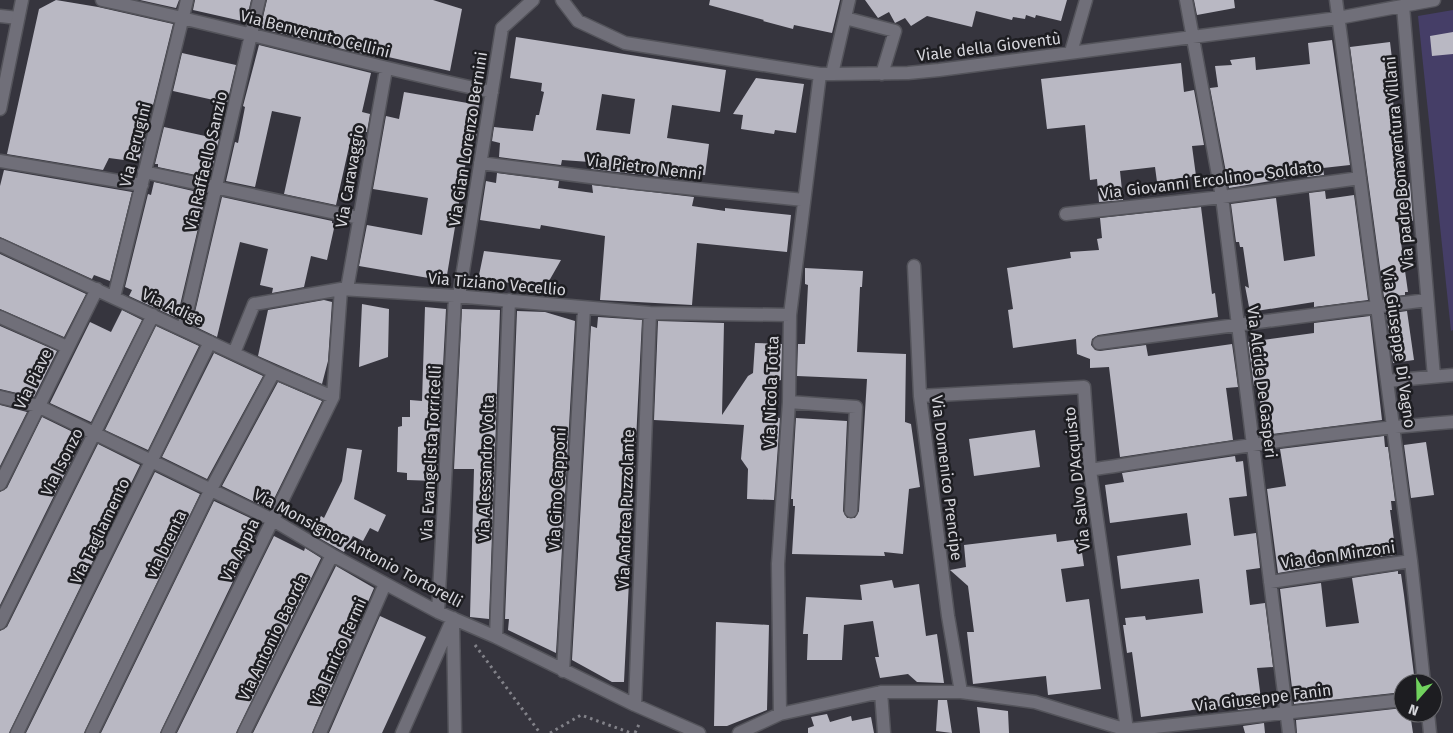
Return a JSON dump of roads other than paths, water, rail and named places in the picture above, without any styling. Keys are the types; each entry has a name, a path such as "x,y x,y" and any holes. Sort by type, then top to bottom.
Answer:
{"street":[{"path":"0,109 22,0"},
{"name":"Via Benvenuto Cellini","path":"102,0 183,17 386,69 492,92"},
{"name":"Via Perugini","path":"114,297 187,0"},
{"name":"Via Raffaello Sanzio","path":"184,329 218,187 259,0"},
{"name":"Via Gian Lorenzo Bernini","path":"457,296 502,28 533,0"},
{"name":"Viale della Gioventù","path":"562,0 578,21 625,42 826,74 882,74 939,70 1338,18 1434,0"},
{"name":"Via Nicola Totta","path":"780,714 778,564 789,402 790,315 804,200 826,74 845,18 849,0"},
{"path":"1071,52 1086,0"},
{"name":"Via Alcide De Gasperi","path":"1186,0 1222,197 1289,733"},
{"name":"Via Giuseppe Di Vagno","path":"1336,0 1411,560 1423,673"},
{"name":"Via padre Bonaventura Villani","path":"1403,6 1434,377"},
{"path":"0,16 18,18"},
{"path":"845,18 894,31 882,74"},
{"name":"Via Caravaggio","path":"344,289 386,69"},
{"path":"0,161 142,185"},
{"name":"Via Pietro Nenni","path":"480,163 637,183 804,200"},
{"path":"144,172 359,218"},
{"name":"Via Giovanni Ercolino - Soldato","path":"1066,214 1222,197 1360,178"},
{"name":"Via Adige","path":"0,245 274,372 333,397"},
{"name":"Via Domenico Prencipe","path":"914,266 920,396 948,616 961,692"},
{"name":"Via Piave","path":"0,484 97,289"},
{"name":"Via Tiziano Vecellio","path":"234,353 254,304 344,289 509,300 650,314 790,315"},
{"name":"Via Appia","path":"168,733 333,397 344,289"},
{"name":"Via Evangelista Torricelli","path":"438,612 457,296"},
{"name":"Via Alessandro Volta","path":"496,637 509,300"},
{"path":"1099,343 1427,300"},
{"name":"Via Gino Capponi","path":"563,671 584,308"},
{"name":"Via Andrea Puzzolante","path":"635,705 650,314"},
{"name":"Via Isonzo","path":"0,623 153,315"},
{"path":"0,318 67,347"},
{"name":"Via Tagliamento","path":"17,733 210,342"},
{"name":"via brenta","path":"92,733 210,491 274,372"},
{"path":"1387,381 1453,375"},
{"name":"Via Salvo D'Acquisto","path":"920,396 1084,387 1090,470 1126,731"},
{"name":"Via Monsignor Antonio Tortorelli","path":"0,397 38,406 273,520 332,555 438,612 496,637 563,671 699,733"},
{"path":"789,402 856,407 851,511"},
{"path":"1090,470 1393,426 1453,422"},
{"name":"Via Antonio Baorda","path":"244,733 332,555"},
{"name":"Via don Minzoni","path":"1270,582 1411,560"},
{"name":"Via Enrico Fermi","path":"320,733 385,584"},
{"path":"402,733 453,618"},
{"path":"453,618 455,733"},
{"path":"881,692 884,733"},
{"path":"739,733 780,714 881,692 961,692 1036,702 1126,731"},
{"name":"Via Giuseppe Fanin","path":"1126,731 1393,701"}]}
